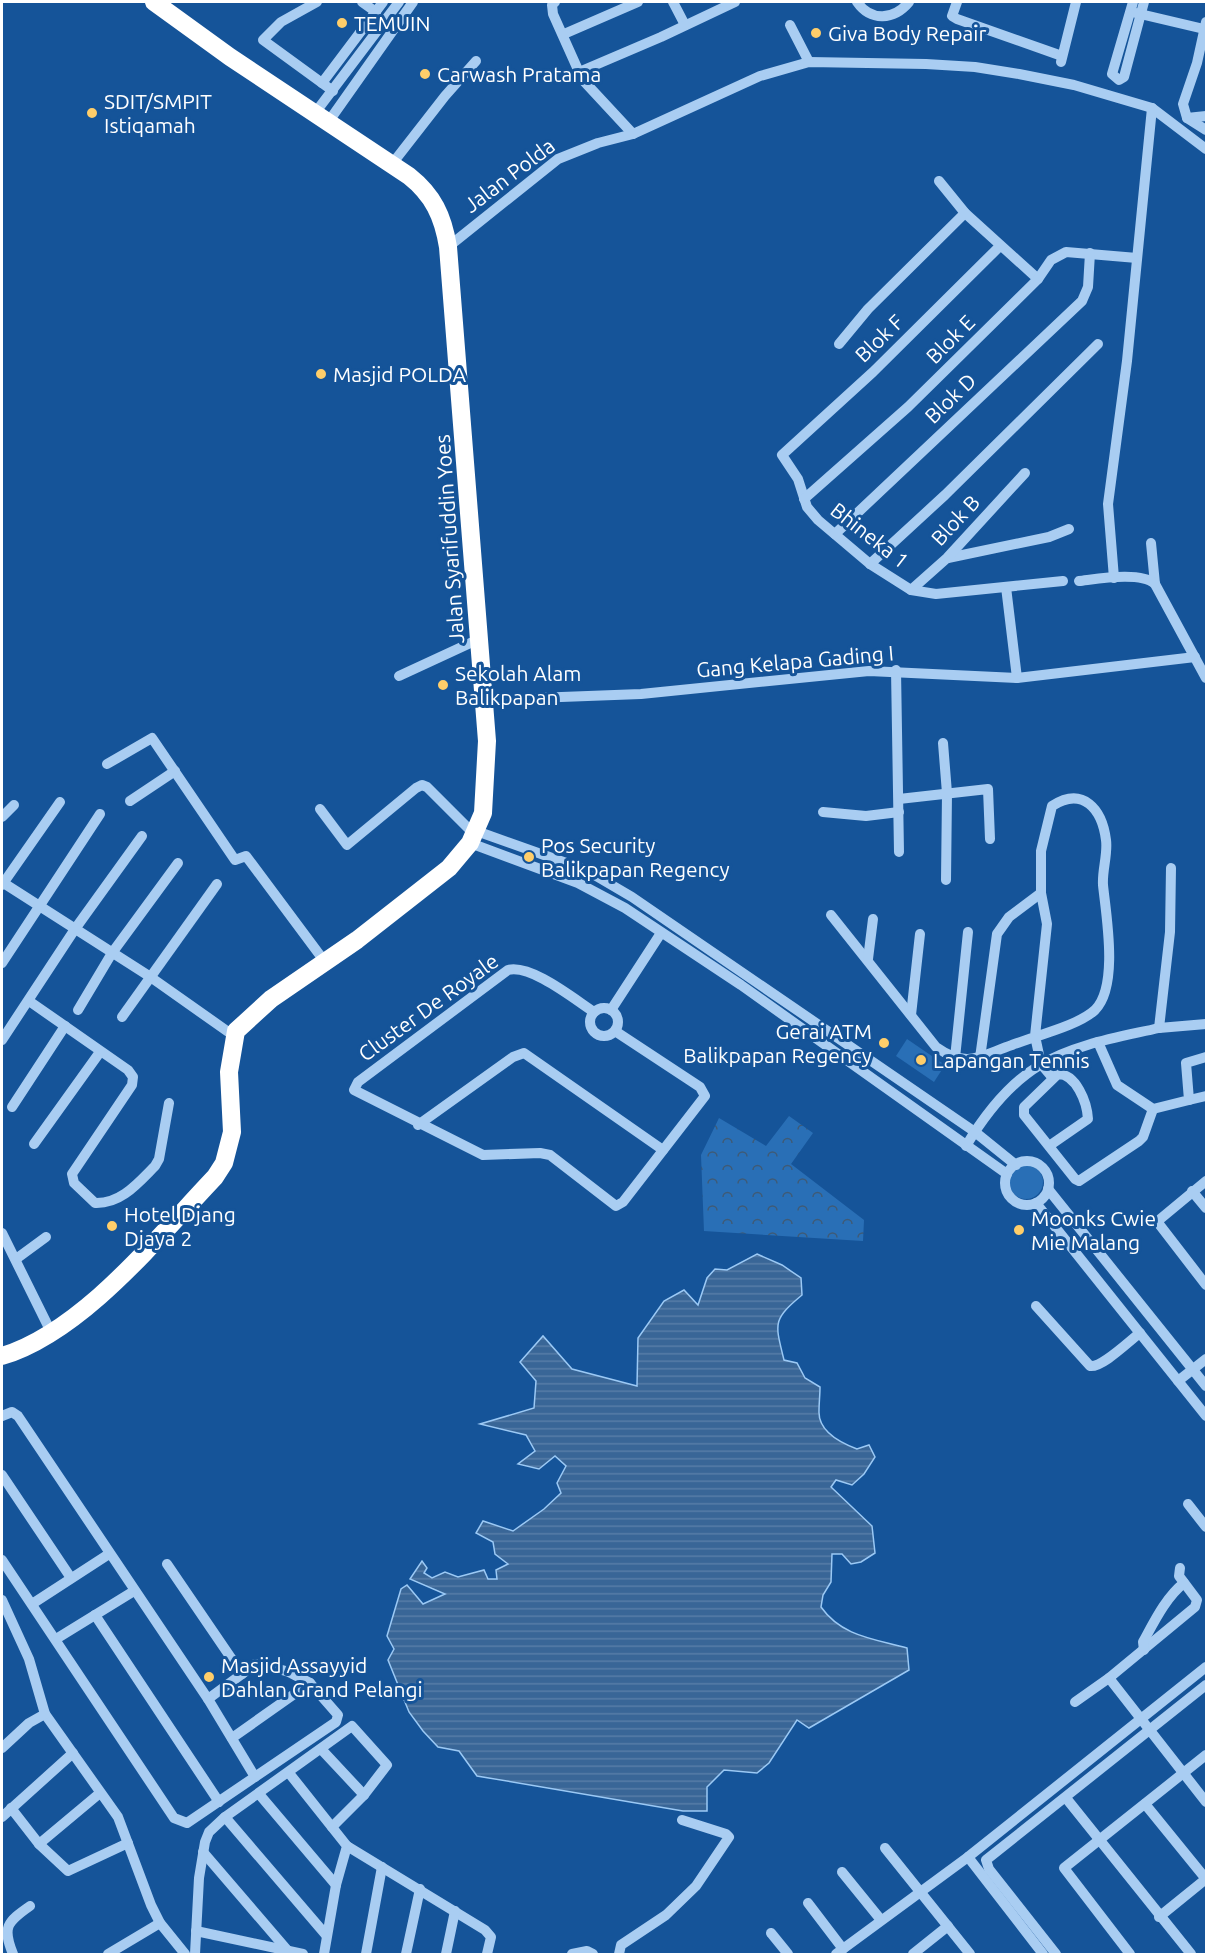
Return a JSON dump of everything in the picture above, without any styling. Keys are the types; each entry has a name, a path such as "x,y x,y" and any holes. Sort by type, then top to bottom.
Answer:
{"highway":[{"name":"Jalan Syarifuddin Yoes","path":"154,2 212,45 392,164 431,197 439,211 448,247 487,741 486,793 483,813 473,837 449,868 325,962 271,999 248,1018 234,1036"},
{"path":"2,1356 52,1334 68,1323 122,1274 215,1177 224,1163 232,1132 229,1072 234,1036"}],"street":[{"path":"317,2 281,22 263,40 333,91"},
{"path":"362,2 376,12"},
{"path":"322,83 383,2"},
{"path":"322,117 333,91 399,2"},
{"path":"322,117 378,51 413,2"},
{"path":"555,2 552,9 586,86 633,134"},
{"path":"564,34 638,2"},
{"path":"673,2 685,25"},
{"path":"579,72 735,2"},
{"path":"857,2 863,10 872,15 888,17 897,14 909,2"},
{"path":"957,2 952,11 952,16 957,19 1061,59 1072,3"},
{"path":"1134,9 1124,76 1119,80 1112,74 1134,9 1144,2"},
{"path":"1134,9 1205,26 1202,62 1183,104 1187,118 1206,130"},
{"path":"790,26 809,62"},
{"path":"368,43 378,51"},
{"path":"392,164 445,96 476,61"},
{"name":"Jalan Polda","path":"448,247 558,159 598,142 633,134 760,76 809,62 975,67 1074,85 1152,108"},
{"path":"1152,108 1206,148"},
{"path":"1114,578 1108,504 1152,108"},
{"path":"1187,118 1206,116"},
{"path":"939,181 965,213 1038,279"},
{"path":"839,344 868,309 965,213"},
{"name":"Blok F","path":"782,455 873,372 1000,246"},
{"name":"Blok E","path":"804,499 908,407 1038,279 1051,260 1066,252 1137,258"},
{"name":"Blok D","path":"835,534 1082,301 1088,287 1090,253"},
{"path":"870,564 945,495 1098,344"},
{"name":"Bhineka 1","path":"782,455 798,479 807,507 818,520 870,564 911,590 936,594 1063,581"},
{"name":"Blok B","path":"911,590 946,558 1025,473"},
{"path":"946,558 1049,537 1069,529"},
{"path":"1151,543 1152,581 1206,678"},
{"path":"1079,581 1114,578 1152,581"},
{"path":"1006,586 1017,678"},
{"path":"399,676 440,655 479,639"},
{"name":"Gang Kelapa Gading I","path":"482,700 641,694 790,677 896,670 1017,678 1195,657"},
{"path":"896,670 899,852"},
{"path":"107,764 152,738 235,860 246,856 325,962"},
{"path":"943,743 947,793 946,880"},
{"path":"130,801 175,771"},
{"path":"320,809 347,845 422,785 473,837 578,883 744,981 975,1132 1016,1165"},
{"path":"899,799 987,789 990,839"},
{"path":"831,915 936,1047 955,1058 980,1058 1035,1036 1081,1019 1096,1009 1102,1001 1110,947 1103,883 1106,841 1098,814 1092,804 1084,799 1070,799 1052,806 1041,851 1041,893 1047,924 1035,1036 1041,1064 1052,1077"},
{"path":"60,802 2,883 149,976 234,1036"},
{"path":"2,817 14,805"},
{"path":"823,812 866,816 899,812"},
{"path":"2,963 100,814"},
{"path":"2,1040 75,929 142,836"},
{"path":"473,837 586,870 635,900 686,935 744,981 1007,1174"},
{"path":"78,1011 112,953 178,863"},
{"path":"1159,1028 1170,932 1171,868"},
{"path":"122,1017 149,976 217,885"},
{"path":"980,1058 997,934 1009,917 1041,893"},
{"path":"628,911 635,900"},
{"path":"868,959 873,919"},
{"path":"955,1058 968,932"},
{"path":"611,1010 661,933"},
{"path":"911,1015 920,934"},
{"path":"678,944 686,935"},
{"name":"Cluster De Royale","path":"594,1012 536,975 516,968 508,970 355,1085 356,1093 483,1155 540,1153 550,1155 616,1206 623,1202 702,1101 703,1091 615,1031"},
{"path":"28,1001 128,1070 133,1077 132,1085 72,1173 74,1183 95,1203 109,1202 119,1198 155,1166 159,1159 169,1102"},
{"path":"602,1008 611,1010 617,1020 615,1031 601,1036 594,1032 590,1026 594,1012 602,1008"},
{"path":"966,1146 975,1132 1020,1080 1041,1064 1098,1042 1159,1028 1206,1024"},
{"path":"12,1107 65,1026"},
{"path":"1098,1042 1117,1085 1153,1109 1206,1096"},
{"path":"34,1144 100,1052"},
{"path":"418,1125 513,1056 524,1053 663,1150"},
{"path":"1188,1100 1186,1063 1206,1057"},
{"path":"1049,1146 1088,1119 1074,1081 1063,1074 1052,1077 1023,1110 1024,1115 1075,1179 1084,1179 1139,1141 1143,1137 1153,1109"},
{"path":"1048,1189 1036,1203 1023,1205 1012,1199 1006,1187 1007,1174 1016,1165 1027,1161 1038,1164 1048,1178 1048,1189 1206,1386 1192,1399"},
{"path":"1206,1181 1159,1220 1160,1228 1206,1286"},
{"path":"1192,1191 1206,1209"},
{"path":"1036,1203 1206,1416"},
{"path":"2,1233 52,1334"},
{"path":"16,1259 46,1237"},
{"path":"1036,1306 1090,1366 1104,1361 1140,1333"},
{"path":"1178,1381 1206,1359"},
{"path":"2,1416 12,1412 18,1416 208,1700 255,1778"},
{"path":"2,1475 71,1578"},
{"path":"1188,1504 1206,1527"},
{"path":"32,1604 109,1554"},
{"path":"2,1560 178,1822 187,1823 255,1778 336,1722 338,1714 310,1683 289,1672 261,1664 255,1664 208,1700"},
{"path":"167,1564 242,1674"},
{"path":"1076,1702 1144,1650 1195,1606 1197,1600 1179,1576 1180,1568"},
{"path":"1144,1650 1143,1642 1152,1625 1172,1594 1184,1583"},
{"path":"56,1640 134,1591"},
{"path":"2,1600 29,1659 45,1714 118,1816 144,1890 160,1923 185,1954"},
{"path":"95,1615 219,1802"},
{"path":"808,1903 840,1952 968,1857 1206,1666"},
{"path":"1109,1678 1206,1802"},
{"path":"232,1738 310,1683"},
{"path":"1043,1954 1002,1893 986,1860 1206,1685"},
{"path":"2,1748 29,1723 45,1714"},
{"path":"195,1954 203,1852 209,1832 225,1817 349,1728 355,1727 387,1765 364,1795 332,1827"},
{"path":"321,1749 364,1795"},
{"path":"2,1817 73,1753"},
{"path":"1130,1954 1064,1870 1206,1755"},
{"path":"289,1773 347,1846 420,1889 489,1934 491,1938 487,1954"},
{"path":"39,1844 100,1793"},
{"path":"259,1794 336,1885"},
{"path":"1066,1798 1159,1917 1191,1954"},
{"path":"1145,1804 1206,1879 1159,1917"},
{"path":"11,1808 39,1844 68,1871 128,1843"},
{"path":"225,1817 326,1935"},
{"path":"619,1954 621,1945 666,1915 696,1886 729,1837 726,1834 682,1820"},
{"path":"993,1836 1002,1847"},
{"path":"324,1954 336,1885 347,1846"},
{"path":"885,1848 970,1954"},
{"path":"203,1852 288,1951"},
{"path":"968,1857 1056,1954"},
{"path":"366,1954 382,1867"},
{"path":"842,1872 881,1920"},
{"path":"406,1954 420,1889"},
{"path":"13,1954 6,1938 7,1928 12,1919 30,1906"},
{"path":"446,1954 454,1911"},
{"path":"108,1954 160,1923"},
{"path":"913,1954 948,1926"},
{"path":"196,1931 303,1954"},
{"path":"771,1933 788,1954"},
{"path":"572,1954 587,1952 593,1954"}],"green space":[{"name":"Lapangan Tennis","path":"907,1039 945,1065 934,1082 896,1056"},
{"path":"789,1116 813,1133 791,1164 864,1220 863,1241 704,1231 701,1155 719,1118 766,1146"},
{"path":"1026,1165 1038,1170 1043,1182 1038,1194 1026,1199 1014,1194 1009,1182 1014,1170"}],"shaded area":[{"path":"757,1254 782,1265 801,1278 802,1295 785,1310 778,1323 784,1360 797,1363 805,1378 820,1387 819,1411 826,1431 857,1449 869,1445 875,1457 864,1474 852,1485 836,1480 831,1487 872,1526 875,1553 861,1562 851,1564 842,1554 832,1554 831,1582 823,1595 821,1607 829,1617 849,1631 907,1648 909,1670 809,1728 797,1720 769,1763 757,1773 724,1770 707,1787 707,1811 683,1811 477,1776 459,1751 438,1747 409,1712 388,1660 394,1649 387,1636 401,1589 407,1585 423,1604 445,1594 410,1579 422,1561 427,1568 424,1573 432,1578 445,1572 458,1577 484,1570 488,1579 497,1579 496,1570 508,1564 495,1554 493,1542 476,1533 483,1521 513,1531 544,1509 561,1493 557,1483 566,1466 555,1456 539,1469 518,1464 535,1451 526,1435 480,1424 534,1408 536,1381 520,1362 543,1336 572,1369 637,1386 638,1338 664,1301 684,1290 698,1305 707,1278 715,1269 727,1270"}],"place":[{"name":"TEMUIN","path":"342,23"},
{"name":"Giva Body Repair","path":"816,33"},
{"name":"Carwash Pratama","path":"425,74"},
{"name":"SDIT/SMPIT Istiqamah","path":"92,113"},
{"name":"Masjid POLDA","path":"321,374"},
{"name":"Sekolah Alam Balikpapan","path":"443,685"},
{"name":"Pos Security Balikpapan Regency","path":"529,857"},
{"name":"Gerai ATM Balikpapan Regency","path":"884,1043"},
{"name":"Lapangan Tennis","path":"921,1060"},
{"name":"Hotel Djang Djaya 2","path":"112,1226"},
{"name":"Moonks Cwie Mie Malang","path":"1019,1230"},
{"name":"Masjid Assayyid Dahlan Grand Pelangi","path":"209,1677"}]}
